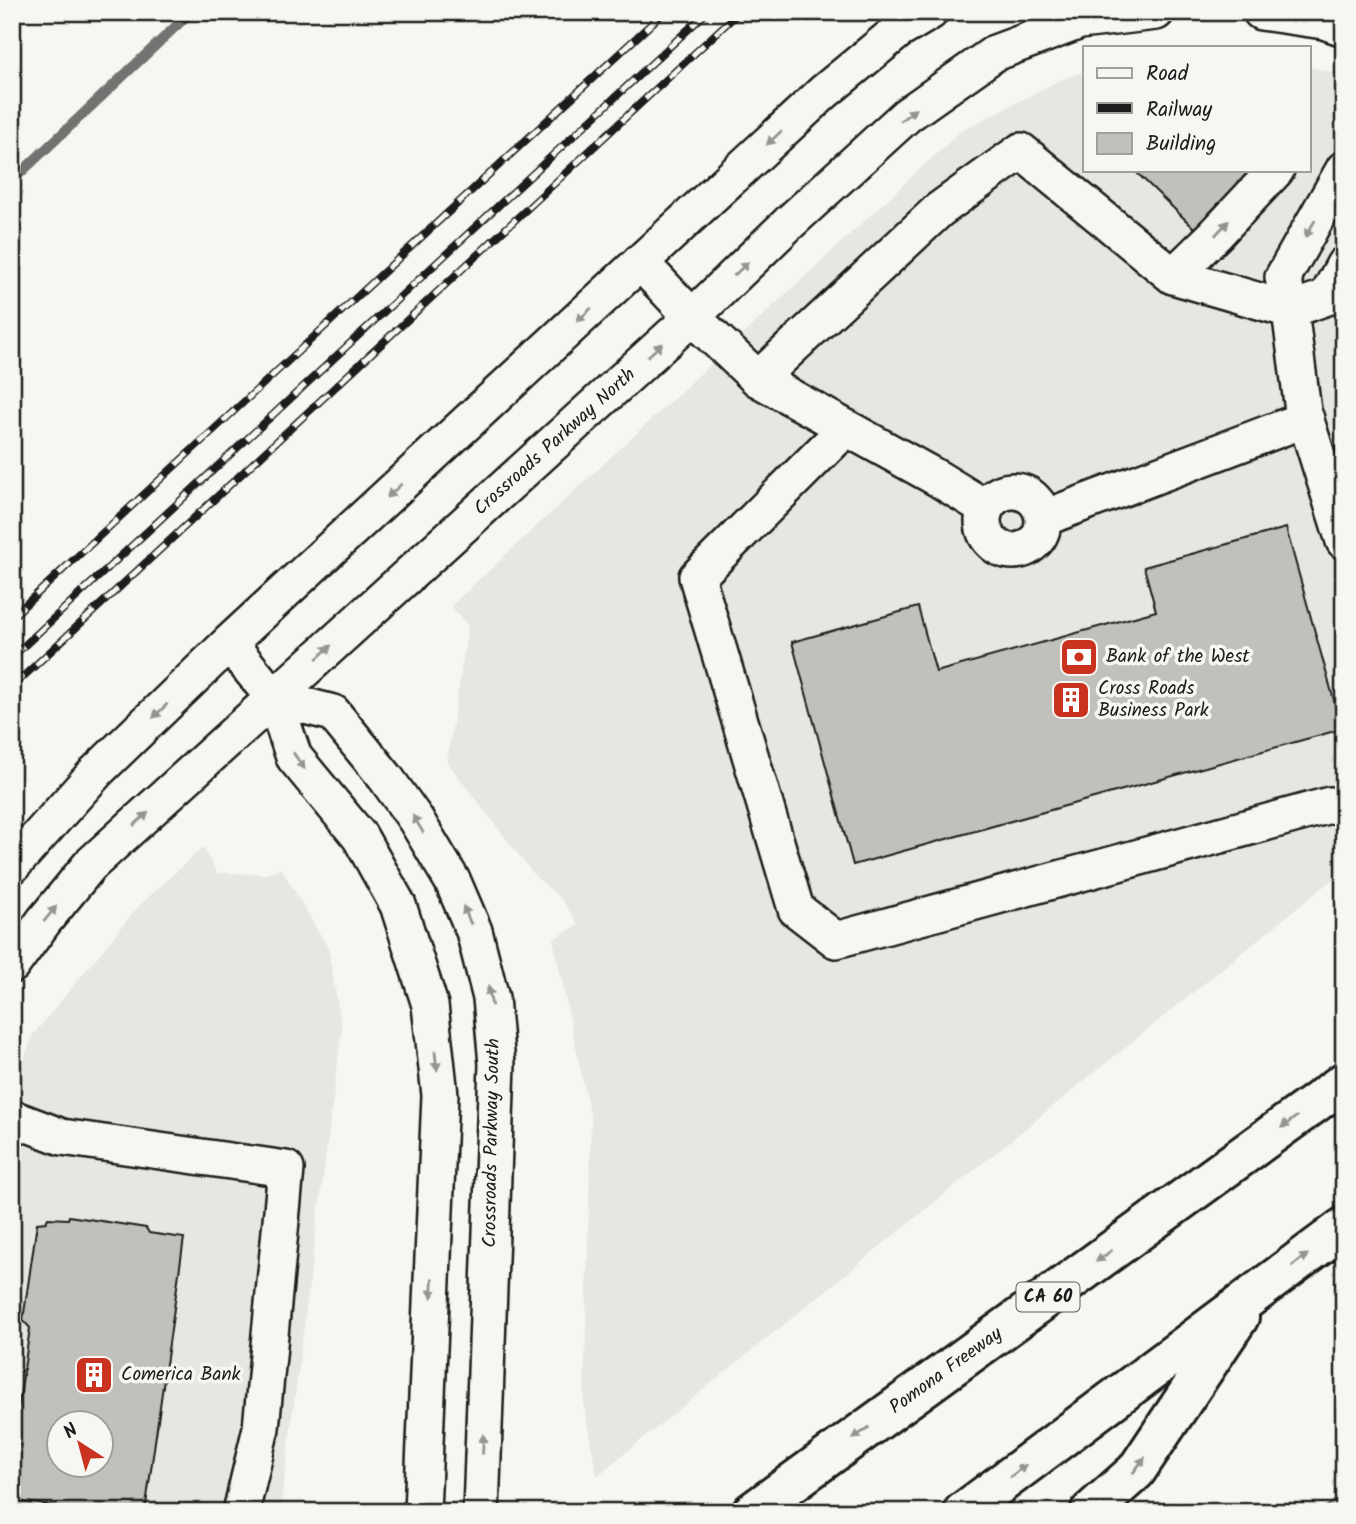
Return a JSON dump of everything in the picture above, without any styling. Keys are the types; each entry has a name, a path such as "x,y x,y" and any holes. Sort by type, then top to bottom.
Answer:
{"highway":[{"name":"Pomona Freeway","path":"752,1512 1344,1082"},
{"path":"963,1512 1344,1227"},
{"path":"1090,1512 1136,1471 1255,1293"}],"street":[{"path":"12,866 97,771 229,643 824,92 898,31 930,12"},
{"name":"Crossroads Parkway North","path":"12,965 90,865 692,317 789,222 907,115 995,53 1080,21 1156,12"},
{"path":"1261,12 1324,21 1344,27"},
{"path":"758,379 939,210 1021,151 1172,276 1290,310 1327,297 1344,265"},
{"path":"1344,169 1283,277 1304,411 1344,541"},
{"path":"1172,276 1274,172"},
{"path":"640,262 692,317 758,379 986,508 984,528 994,545 1003,550 1013,551 1032,545 1039,537 1044,518 1306,419"},
{"path":"846,428 698,577 796,909 836,940 1330,805"},
{"path":"229,643 274,698 294,757 360,837 398,905 430,1005 440,1095 422,1512"},
{"name":"Crossroads Parkway South","path":"274,698 334,713 386,778 416,820 453,883 474,931 488,986 497,1063 481,1512"},
{"path":"12,1118 62,1137 286,1169 261,1428 241,1512"}],"shaded area":[{"path":"1310,67 1344,76 1344,870 597,1476 584,1407 591,1119 553,939 579,925 560,898 535,876 447,762 468,626 451,606 961,131 1058,81 1083,72 1083,172 1310,172"},
{"path":"203,847 217,873 267,874 281,868 328,948 342,1029 280,1512 12,1512 12,1095 32,1036 139,906"},
{"path":"1344,1494 1344,1512 1319,1512"}],"building":[{"path":"1136,172 1251,172 1194,228"},
{"name":"Cross Roads Business Park","path":"1286,528 1342,729 853,865 792,642 918,607 936,672 1156,611 1144,567"},
{"name":"Comerica Bank","path":"69,1216 146,1228 149,1233 184,1238 145,1512 91,1512 12,1500 19,1444 14,1437 30,1328 23,1320 37,1223 46,1222 48,1218 68,1219"}],"waterway":[{"path":"12,181 191,12"}],"railway":[{"path":"12,617 664,12"},
{"path":"12,657 707,12"},
{"path":"12,687 739,12"}],"place":[{"name":"Bank of the West","path":"1079,657"},
{"name":"Cross Roads Business Park","path":"1071,700"},
{"name":"Comerica Bank","path":"94,1375"}]}
